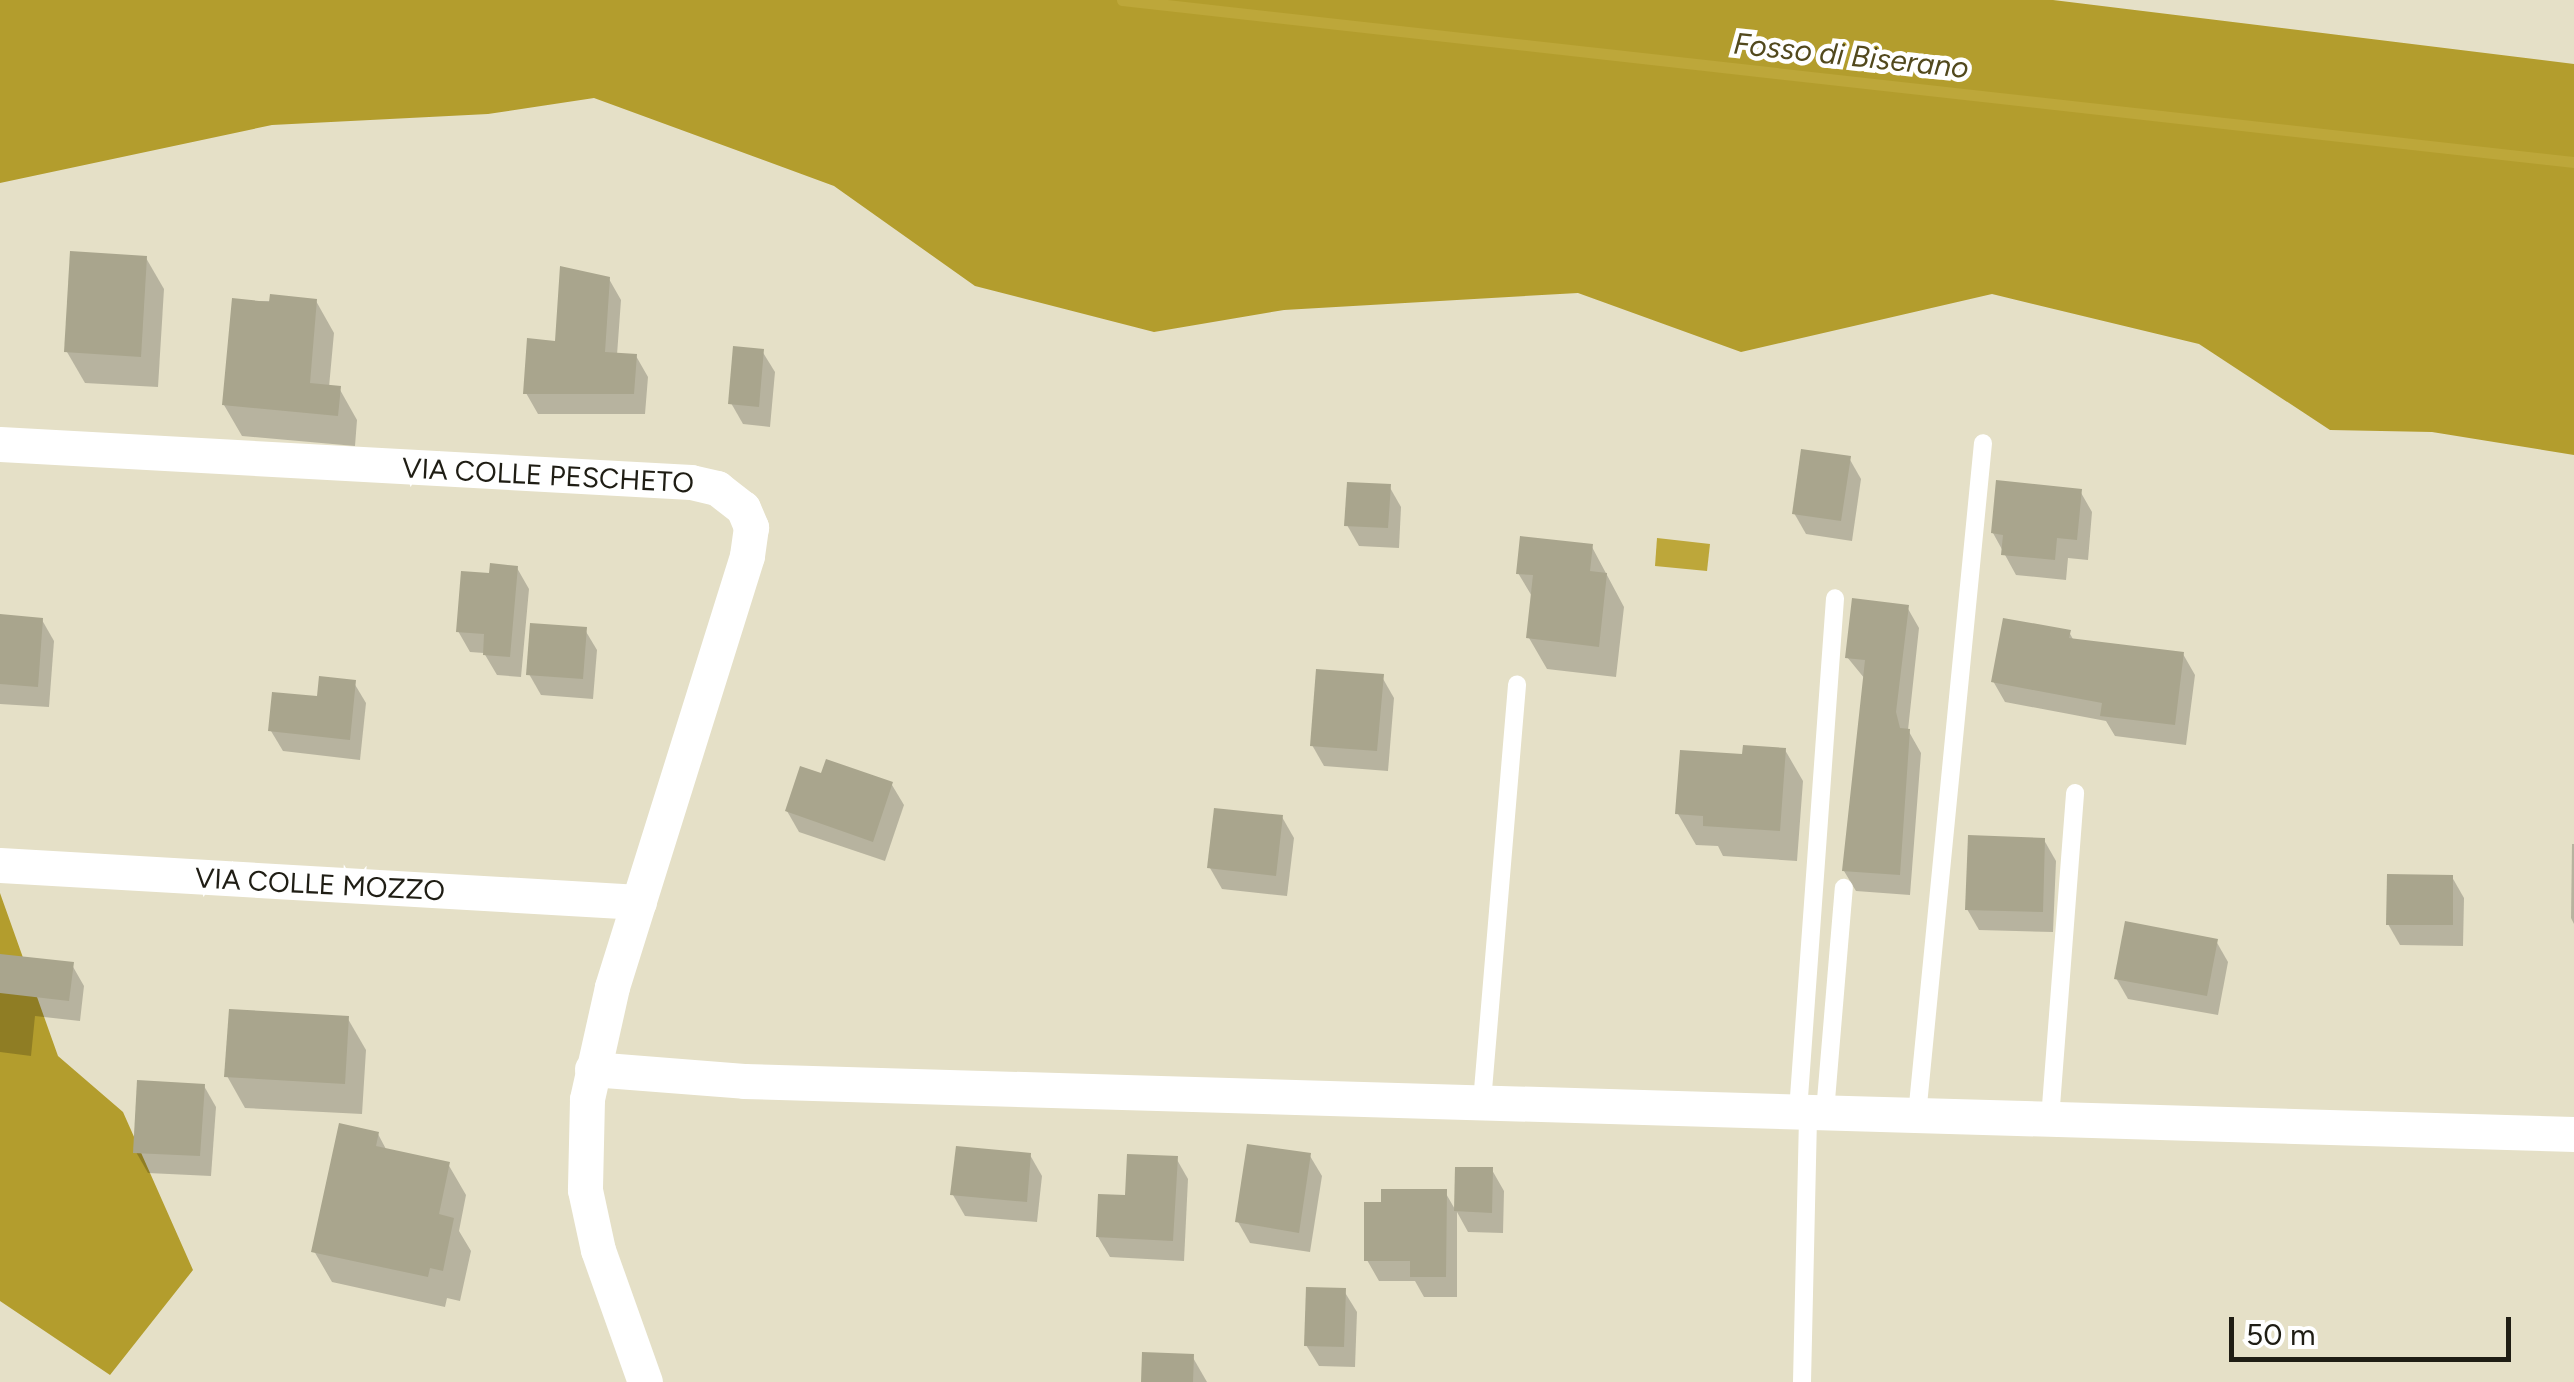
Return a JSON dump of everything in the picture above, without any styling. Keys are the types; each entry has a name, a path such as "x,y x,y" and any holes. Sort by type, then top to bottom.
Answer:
{"street":[{"name":"VIA COLLE PESCHETO","path":"0,444 691,482 727,493 748,518 750,546 639,902 592,1069 585,1190 598,1250 645,1382"},
{"name":"VIA COLLE MOZZO","path":"0,865 639,902"},
{"path":"592,1069 744,1081 2574,1134"}],"lane":[{"path":"1918,1115 1984,443"},
{"path":"1802,1382 1810,1112 1835,598"},
{"path":"1482,1102 1517,684"},
{"path":"2050,1118 2075,793"},
{"path":"1810,1112 1844,888"}],"shaded area":[{"path":"0,0 2053,0 2574,64 2574,455 2432,432 2330,430 2199,344 1992,294 1741,352 1578,293 1284,310 1154,332 975,286 834,186 594,98 488,114 272,125 0,183"},
{"path":"1657,538 1710,544 1707,571 1655,566"},
{"path":"0,893 58,1056 123,1112 193,1270 110,1375 0,1301"}],"building":[{"path":"70,251 147,256 141,357 64,352"},
{"path":"560,266 610,277 605,352 637,354 634,394 523,394 527,338 555,341"},
{"path":"270,294 317,299 310,383 341,386 338,416 222,405 232,298 269,302"},
{"path":"733,346 764,349 759,407 728,404"},
{"path":"1801,449 1851,456 1841,521 1792,514"},
{"path":"1996,480 2082,489 2077,540 2057,538 2055,560 2001,555 2003,535 1991,533"},
{"path":"1347,482 1391,484 1388,528 1344,526"},
{"path":"1520,536 1593,544 1590,571 1607,573 1599,647 1526,638 1533,575 1516,574"},
{"path":"490,563 518,566 510,657 483,655 484,634 456,632 461,571 489,573"},
{"path":"1852,598 1909,605 1896,712 1900,728 1910,729 1900,875 1842,871 1865,660 1845,658"},
{"path":"0,614 43,618 38,687 0,684"},
{"path":"2003,618 2071,630 2069,638 2184,652 2175,725 2100,716 2102,703 1991,682"},
{"path":"530,623 587,627 583,679 526,675"},
{"path":"1316,669 1384,674 1377,751 1310,746"},
{"path":"319,676 356,680 350,740 268,731 272,692 317,696"},
{"path":"1743,745 1786,748 1780,831 1703,826 1703,816 1675,814 1680,750 1742,754"},
{"path":"826,759 893,782 873,842 785,811 800,766 821,773"},
{"path":"1214,808 1283,815 1276,876 1207,868"},
{"path":"1968,835 2045,838 2043,912 1965,910"},
{"path":"2387,874 2453,875 2453,925 2386,925"},
{"path":"2125,921 2218,939 2207,996 2114,979"},
{"path":"0,954 74,962 69,1001 0,993"},
{"path":"229,1009 349,1016 345,1084 224,1077"},
{"path":"137,1080 205,1084 200,1156 133,1153"},
{"path":"339,1123 379,1132 376,1146 450,1162 439,1214 454,1218 443,1271 430,1268 428,1277 311,1252"},
{"path":"1247,1144 1311,1153 1299,1233 1235,1222"},
{"path":"956,1146 1031,1153 1027,1202 950,1195"},
{"path":"1127,1154 1178,1156 1173,1241 1096,1237 1098,1194 1125,1195"},
{"path":"1455,1167 1493,1167 1492,1213 1454,1211"},
{"path":"1381,1189 1447,1189 1446,1277 1410,1277 1410,1261 1364,1261 1364,1202 1381,1202"},
{"path":"1306,1287 1346,1288 1344,1347 1304,1346"},
{"path":"1142,1352 1194,1354 1193,1382 1141,1382"}],"waterway":[{"name":"Fosso di Biserano","path":"1122,0 2574,162"}]}
